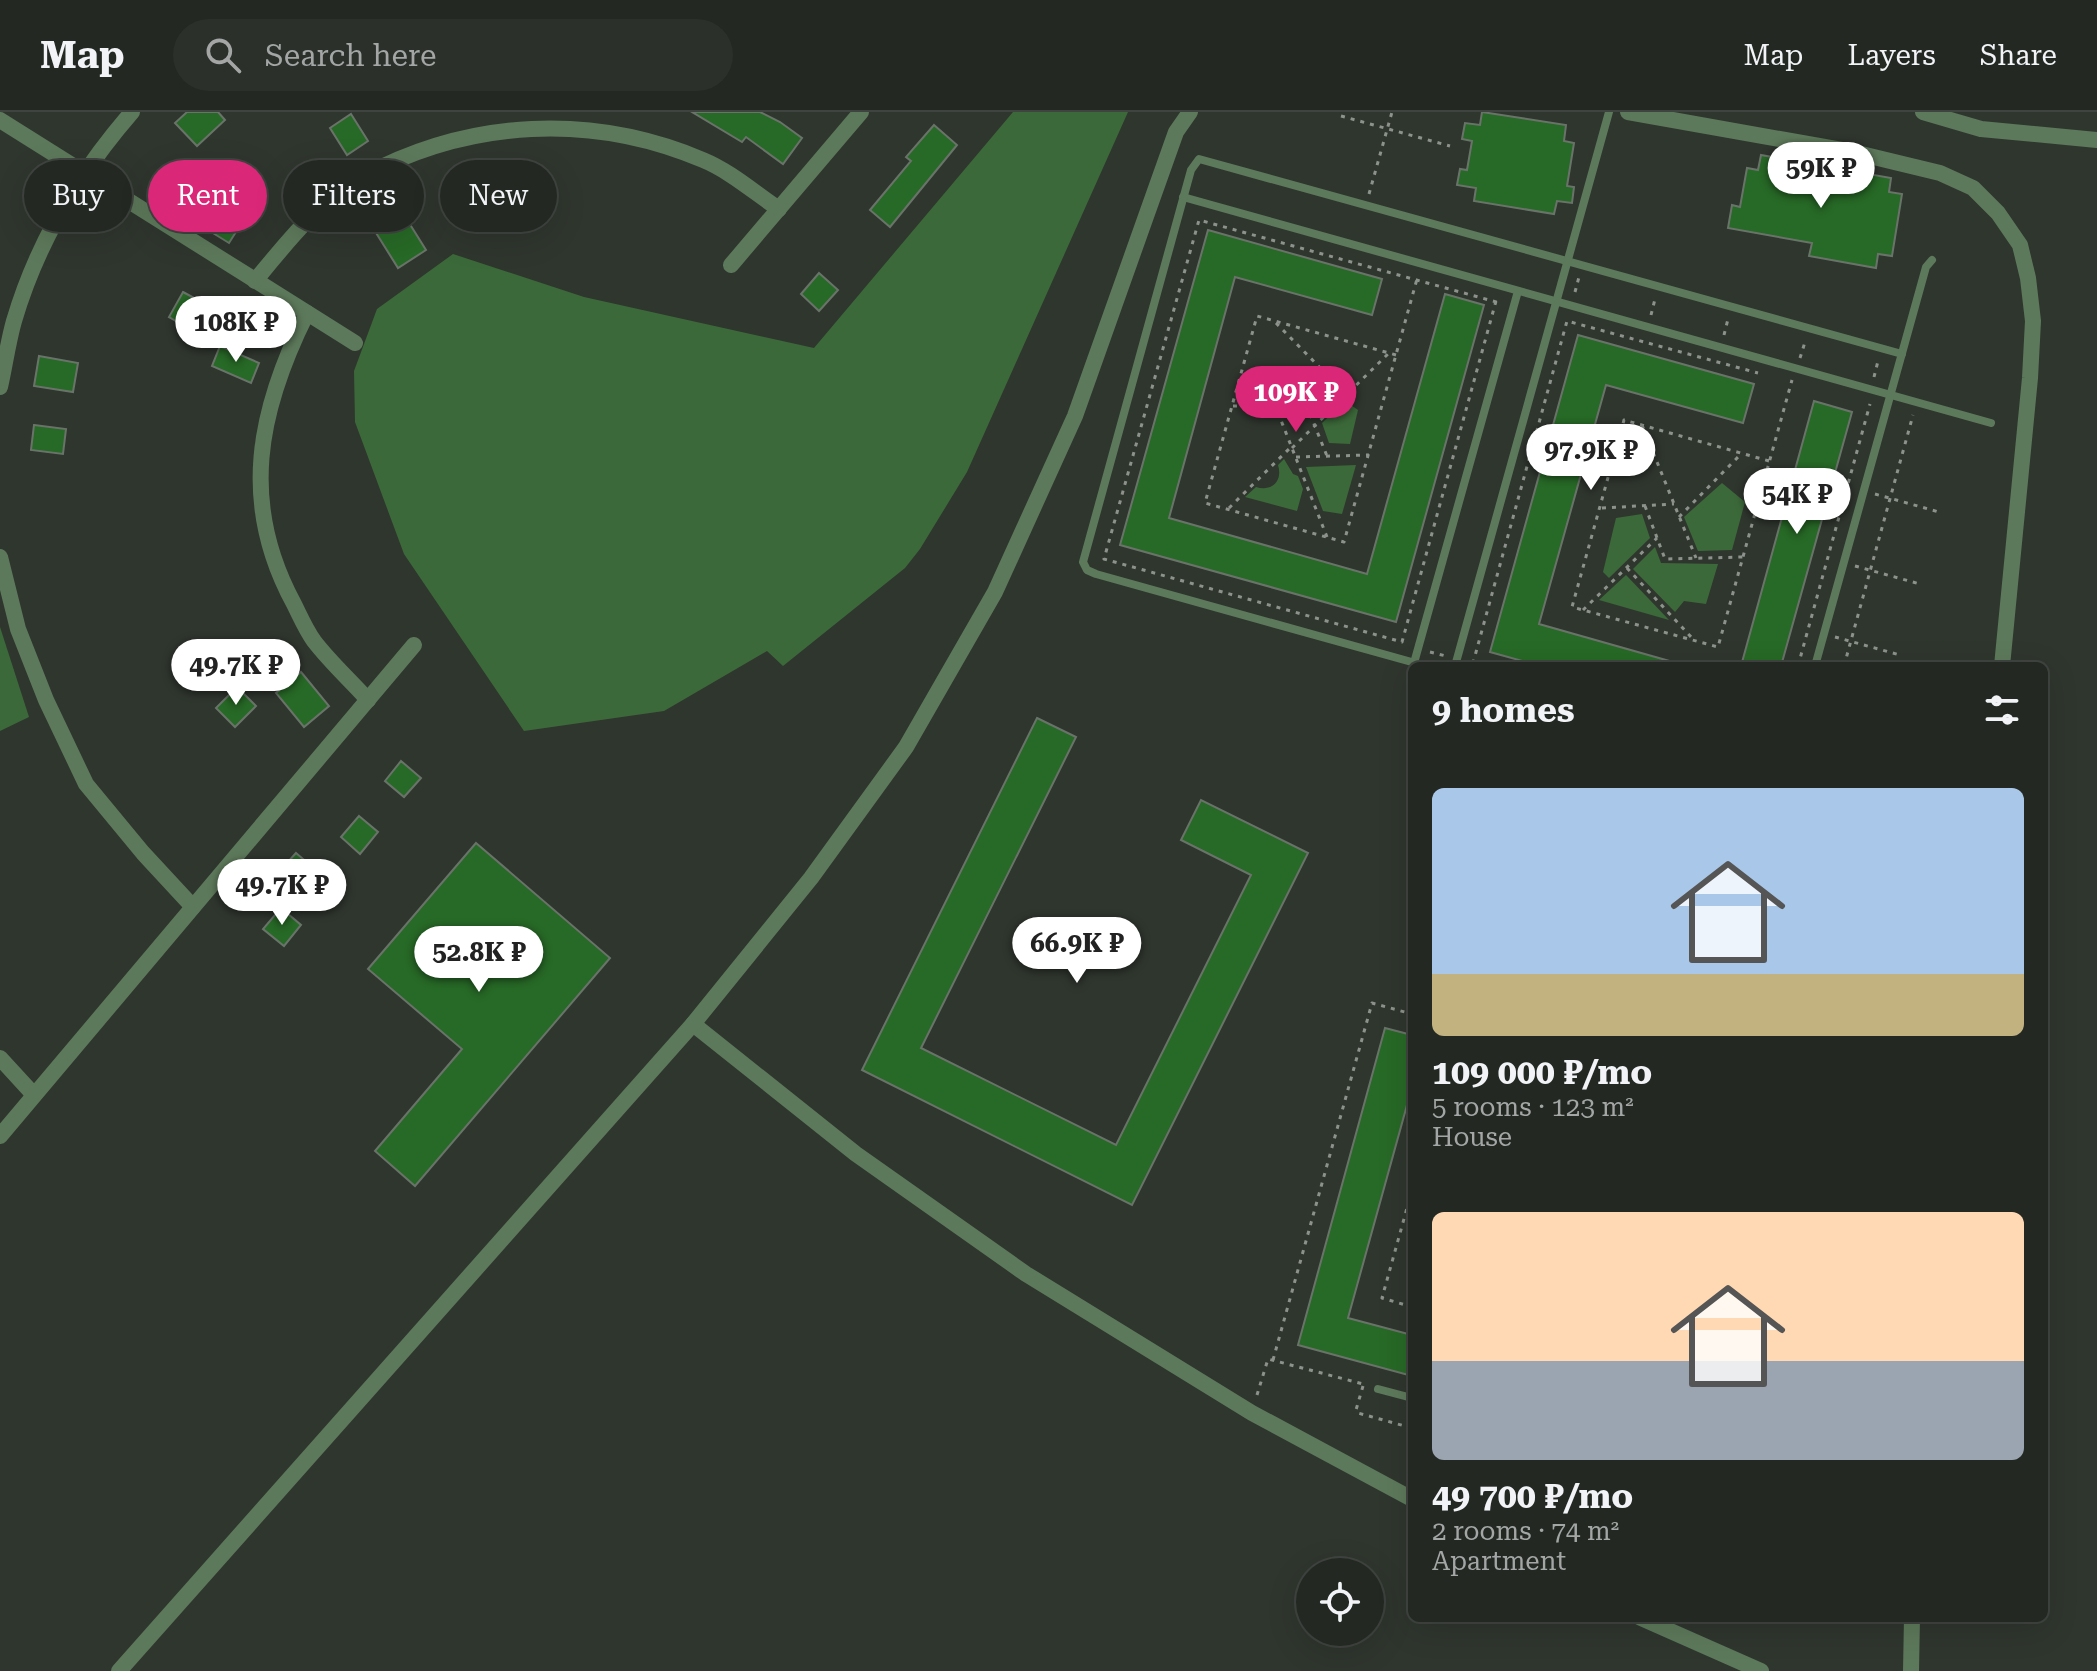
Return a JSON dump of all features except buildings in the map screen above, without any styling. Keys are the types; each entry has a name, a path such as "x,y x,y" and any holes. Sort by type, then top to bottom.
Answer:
{"street":[{"path":"93,160 132,112"},
{"path":"731,265 861,112"},
{"path":"119,1671 693,1024 811,878 906,747 995,592 1075,416 1176,132 1190,112"},
{"path":"1628,112 1866,155 1940,173 1973,188 1998,213 2020,245 2028,278 2032,336 2002,662"},
{"path":"1923,112 1981,129 2097,140"},
{"path":"0,120 64,160"},
{"path":"255,281 314,214 362,177 430,147 504,130 574,127 647,139 706,161 779,209"},
{"path":"132,203 355,343"},
{"path":"0,387 14,321 51,232"},
{"path":"307,313 289,349 268,406 260,466 262,523 282,581 314,640 368,700"},
{"path":"0,557 18,629 46,700 86,784 193,907"},
{"path":"0,1136 414,645"},
{"path":"693,1024 856,1154 1026,1274 1252,1413 1408,1497"},
{"path":"0,1058 34,1095"},
{"path":"1650,1622 1761,1671"},
{"path":"1911,1671 1912,1622"}],"lane":[{"path":"1456,662 1609,112"},
{"path":"1410,662 1096,574 1087,570 1083,562 1183,197 1193,163 1199,159 1902,354"},
{"path":"1183,197 1991,423"},
{"path":"1816,662 1926,267 1932,260"},
{"path":"1414,662 1518,291"},
{"path":"1374,1387 1408,1397"}],"path":[{"path":"1366,205 1392,112"},
{"path":"1341,116 1450,146"},
{"path":"1456,662 1402,642 1104,559 1199,220 1513,306"},
{"path":"1396,355 1257,316 1205,503 1344,542 1418,279"},
{"path":"1402,642 1496,301"},
{"path":"1552,317 1762,374"},
{"path":"1274,321 1346,394"},
{"path":"1473,662 1567,321"},
{"path":"1769,461 1624,420 1572,607 1718,647 1808,328"},
{"path":"1227,510 1389,353"},
{"path":"1482,355 1498,360"},
{"path":"1537,370 1553,375"},
{"path":"1845,662 1917,402"},
{"path":"1231,406 1306,404 1327,456"},
{"path":"1799,662 1870,404 1867,404"},
{"path":"1275,405 1327,537"},
{"path":"1462,425 1479,430"},
{"path":"1642,425 1696,558"},
{"path":"1517,441 1533,445"},
{"path":"1679,517 1741,453"},
{"path":"1295,457 1369,455"},
{"path":"1864,491 1939,512"},
{"path":"1442,498 1459,502"},
{"path":"1600,508 1674,504"},
{"path":"1645,506 1665,559 1743,557"},
{"path":"1497,513 1513,517"},
{"path":"1583,610 1657,538"},
{"path":"1844,563 1920,584"},
{"path":"1627,568 1695,641"},
{"path":"1422,570 1439,575"},
{"path":"1477,586 1493,590"},
{"path":"1824,634 1900,655"},
{"path":"1273,1360 1372,1003 1408,1013"},
{"path":"1408,1214 1382,1298 1408,1306"},
{"path":"1252,1413 1268,1359 1374,1387"},
{"path":"1363,1384 1358,1413 1408,1427"}],"green space":[{"path":"1013,112 1128,112 967,472 905,568 783,666 767,651 664,711 524,731 404,554 355,422 354,371 377,309 453,254 584,297 814,348"},
{"path":"1345,401 1358,410 1350,444 1329,443 1322,423"},
{"path":"1284,459 1293,474 1298,476 1303,489 1297,511 1245,497 1256,487 1267,488 1275,484 1279,476 1278,465"},
{"path":"1356,465 1342,514 1323,511 1306,467"},
{"path":"1722,483 1745,502 1732,550 1698,551 1684,517"},
{"path":"1642,514 1650,538 1609,578 1603,572 1616,518"},
{"path":"1655,547 1661,563 1718,564 1706,604 1684,601 1675,612 1633,569"},
{"path":"1626,575 1669,620 1599,600"},
{"path":"0,627 29,717 0,731"}]}
